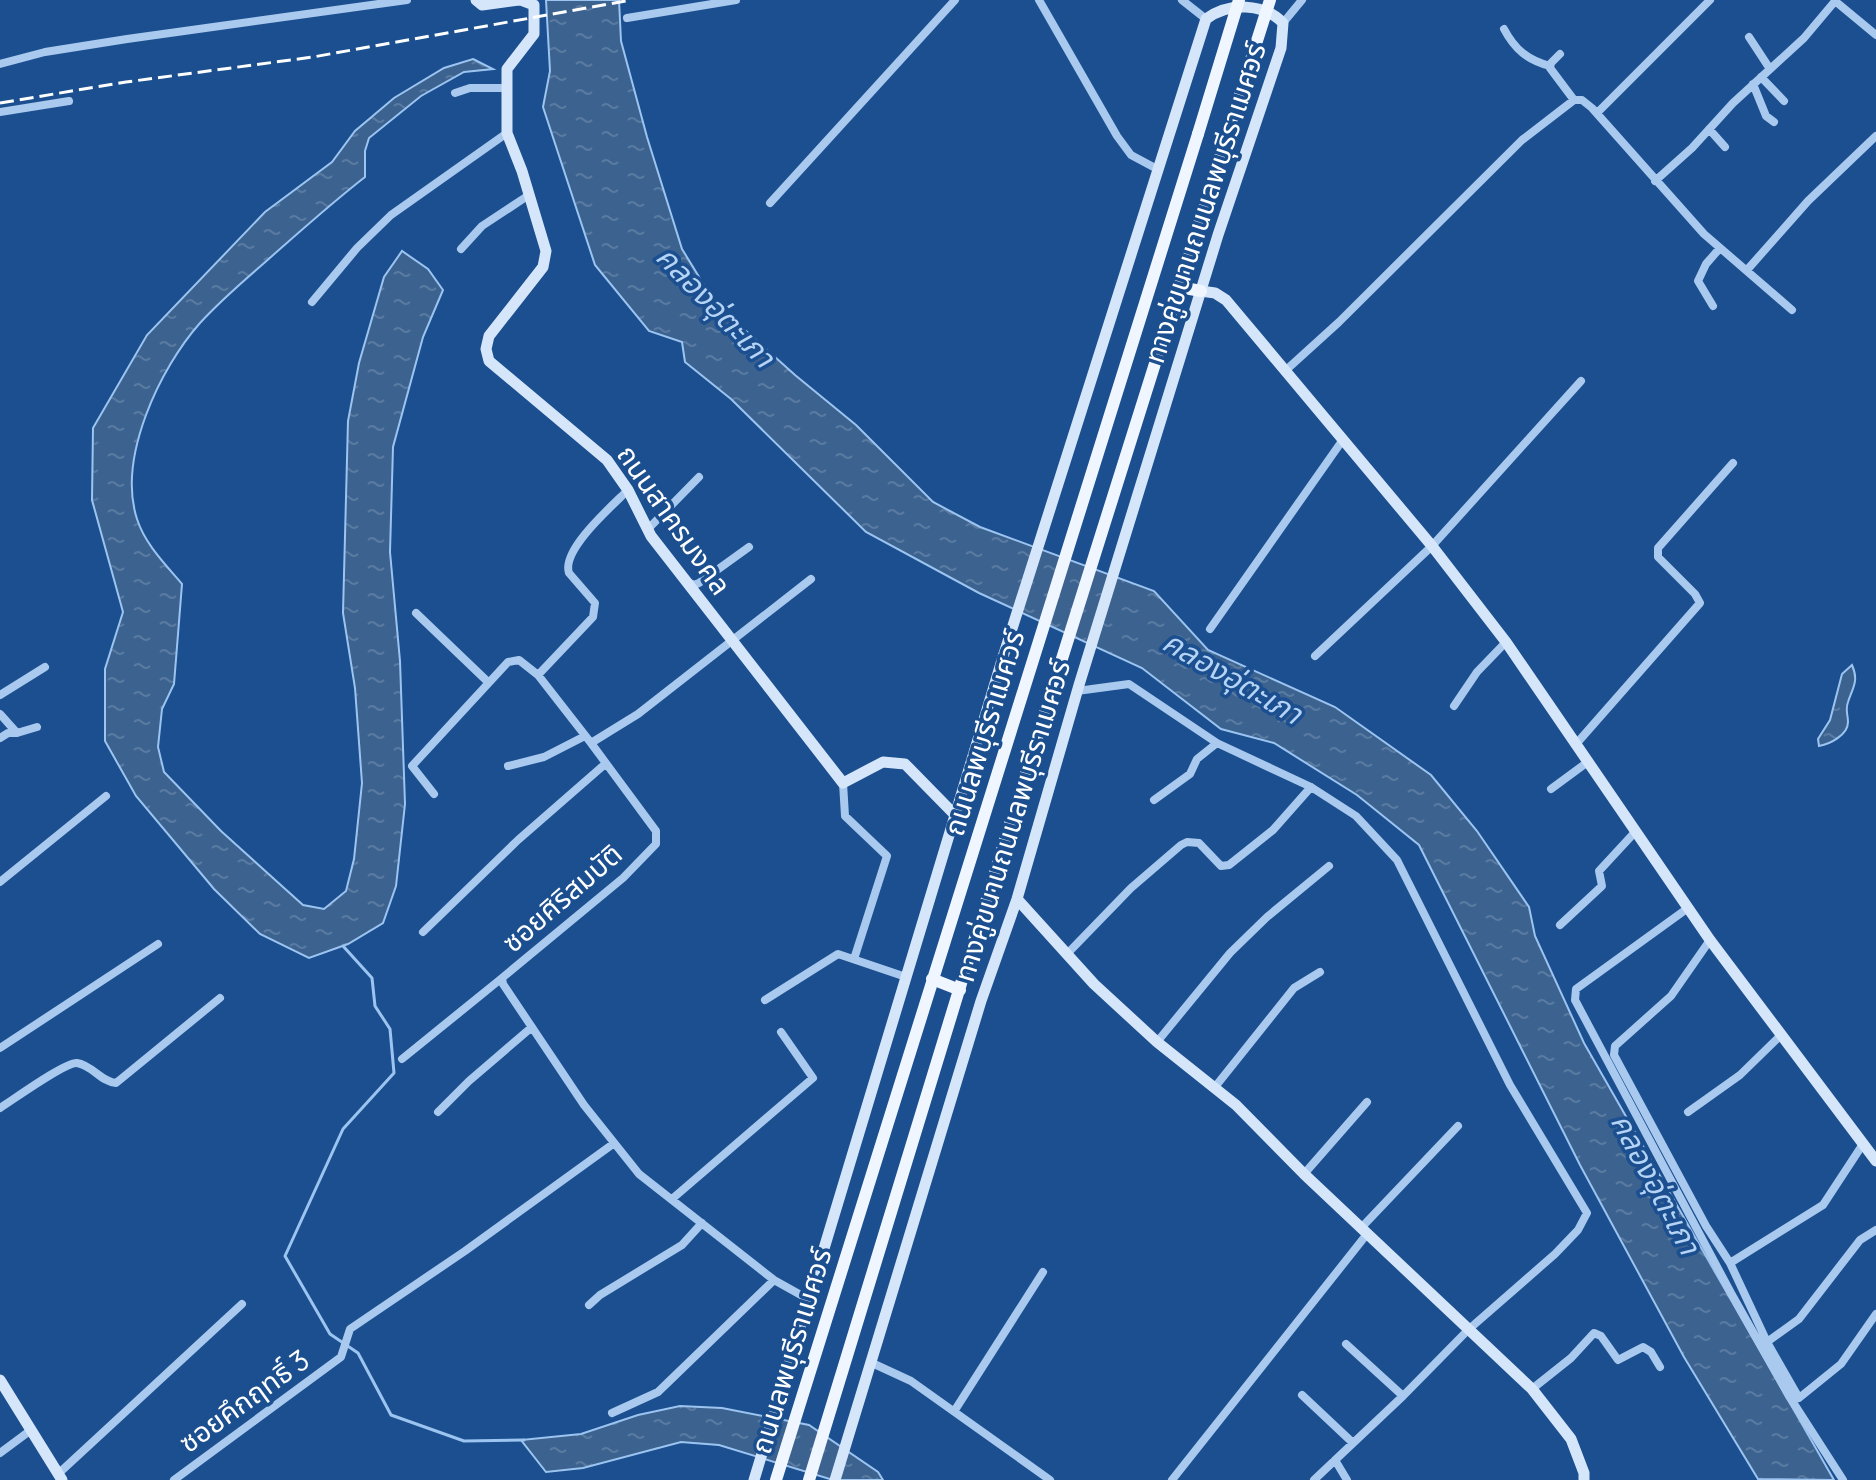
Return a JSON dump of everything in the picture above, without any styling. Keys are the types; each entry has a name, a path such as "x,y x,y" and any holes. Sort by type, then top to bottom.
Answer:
{"main road":[{"name":"ถนนลพบุรีราเมศวร์","path":"778,1475 1239,0"},
{"name":"ถนนลพบุรีราเมศวร์","path":"810,1479 1056,678 1270,0"},
{"path":"1179,287 1201,291"},
{"path":"932,979 960,990"}],"street":[{"path":"0,64 45,52 127,39 407,0"},
{"name":"ถนนสาครมงคล","path":"476,0 482,5 520,0 534,5 534,34 507,69 507,133 546,251 543,267 489,336 486,355 489,361 607,460 628,490 648,529 843,783"},
{"path":"627,18 736,0"},
{"path":"770,203 955,0"},
{"path":"1039,0 1117,136 1131,155 1159,170"},
{"path":"1182,0 1206,19"},
{"path":"1283,23 1302,0"},
{"path":"1597,113 1710,0"},
{"path":"1655,181 1804,38 1836,1 1876,35"},
{"name":"ทางคู่ขนานถนนลพบุรีราเมศวร์","path":"754,1480 1002,660 1206,19 1215,13 1246,7 1273,12 1283,23 1281,48 1201,291 1078,688 1017,899 981,1001 835,1480"},
{"path":"1504,29 1518,50 1534,62 1550,66"},
{"path":"1749,37 1770,69"},
{"path":"1550,66 1560,54"},
{"path":"1550,66 1574,100"},
{"path":"1761,77 1784,101"},
{"path":"1753,84 1766,116 1774,122"},
{"path":"455,93 470,88 506,88"},
{"path":"1285,371 1339,322 1522,140 1574,100 1582,100 1597,113 1655,181 1720,248 1792,310"},
{"path":"0,112 69,101"},
{"path":"1709,129 1725,147"},
{"path":"312,302 357,248 391,215 507,133"},
{"path":"1747,270 1808,201 1876,136"},
{"path":"461,249 482,226 529,195"},
{"path":"1713,306 1698,281 1706,264 1720,248"},
{"path":"1201,291 1215,293 1226,300 1432,546 1506,642 1710,940 1875,1160"},
{"path":"1315,656 1432,546 1581,381"},
{"path":"1210,629 1342,441"},
{"path":"1577,743 1700,603 1658,557 1658,548 1733,463"},
{"path":"648,529 699,477"},
{"path":"434,794 412,766 508,662 519,660 538,675 593,617 595,603 569,573 569,558 584,537 628,490"},
{"path":"686,581 694,585 699,583 749,547"},
{"path":"508,766 544,757 588,740 638,714 811,579"},
{"path":"416,613 488,682"},
{"path":"1454,706 1477,672 1506,642"},
{"path":"0,695 45,667"},
{"name":"ซอยศิริสมบัติ","path":"538,675 656,831 656,844 623,878 502,978 503,984 613,1144 639,1174 774,1280 808,1299"},
{"path":"1078,688 1129,684 1217,743 1311,787 1356,816 1397,860 1510,1085 1587,1213 1578,1230 1555,1254 1468,1330 1314,1480"},
{"path":"457,699 466,707"},
{"path":"0,714 17,733"},
{"path":"0,738 8,733 37,727"},
{"path":"1154,800 1192,772 1197,759 1217,743"},
{"path":"1551,789 1589,761"},
{"path":"854,959 887,856 845,816 843,783 883,762 905,764 957,817"},
{"path":"423,932 518,840 604,765"},
{"path":"1066,955 1131,888 1181,845 1199,843 1221,866 1229,865 1273,830 1311,787"},
{"path":"0,882 106,796"},
{"path":"1560,925 1602,886 1599,871 1636,831"},
{"path":"1157,1042 1230,953 1267,917 1329,866"},
{"path":"1017,899 1066,955 1157,1042 1236,1105 1304,1174 1532,1389 1571,1439 1584,1480"},
{"path":"1688,908 1576,989 1575,1000 1731,1293 1789,1396 1843,1480"},
{"path":"1710,940 1671,996 1615,1046 1614,1055 1706,1226 1730,1263 1767,1342 1799,1398 1841,1364 1876,1314"},
{"path":"0,1048 158,944"},
{"path":"765,1000 838,954 906,977"},
{"path":"1215,1087 1294,988 1320,972"},
{"path":"402,1059 502,978"},
{"path":"0,1108 68,1064 83,1065 105,1081 116,1083 220,998"},
{"path":"438,1112 532,1027"},
{"path":"672,1199 813,1078 781,1032"},
{"path":"1688,1112 1740,1075 1781,1035"},
{"path":"1304,1174 1367,1102"},
{"path":"1172,1480 1364,1231 1458,1126"},
{"name":"ซอยคึกฤทธิ์ 3","path":"174,1480 341,1357 350,1329 613,1144"},
{"path":"1730,1263 1823,1205 1863,1144"},
{"path":"589,1305 600,1295 682,1245 702,1223"},
{"path":"1767,1342 1799,1319 1860,1240 1876,1230"},
{"path":"955,1410 1043,1272"},
{"path":"612,1413 658,1392 774,1280"},
{"path":"1,1382 60,1477 242,1304"},
{"path":"1532,1389 1571,1358 1594,1333 1601,1336 1618,1360 1643,1347 1651,1352 1660,1367"},
{"path":"1346,1344 1403,1396"},
{"path":"872,1363 911,1381 1050,1480"},
{"path":"1302,1395 1353,1443"},
{"path":"0,1453 31,1430"},
{"path":"1335,1460 1347,1480"}],"water":[{"name":"คลองอุ่ตะเภา","path":"546,0 619,0 621,41 682,249 715,303 856,425 933,502 980,527 1154,591 1208,650 1335,707 1431,775 1477,831 1529,907 1535,936 1584,1043 1834,1480 1758,1479 1684,1357 1580,1165 1419,845 1357,795 1274,743 1221,729 1142,668 979,593 866,532 731,399 685,362 682,342 649,331 595,265 543,107 550,71"},
{"path":"473,59 493,69 464,72 421,96 369,138 365,151 365,177 238,285 200,323 170,364 157,389 146,415 133,469 132,495 137,519 150,545 182,584 174,684 162,709 158,747 164,772 221,831 303,905 324,909 346,891 354,859 362,783 355,688 343,613 348,421 359,363 384,277 402,251 428,269 443,290 423,337 393,447 390,552 400,661 405,804 396,886 383,923 348,944 309,958 260,934 214,889 136,796 105,741 105,669 123,612 92,500 93,428 147,335 265,212 332,162 355,131 394,98 444,68"},
{"path":"1852,665 1855,680 1847,705 1847,727 1838,738 1819,746 1818,739 1830,720 1842,674"},
{"path":"680,1406 722,1408 809,1425 878,1472 883,1480 833,1480 719,1445 681,1442 583,1468 546,1472 521,1440 581,1434 638,1415"}],"waterway":[{"path":"343,946 372,978 375,1006 390,1029 394,1073 343,1129 285,1256 330,1334 358,1353 391,1415 464,1441 524,1440"}],"railway":[{"path":"0,103 126,82 313,57 631,0"}]}
